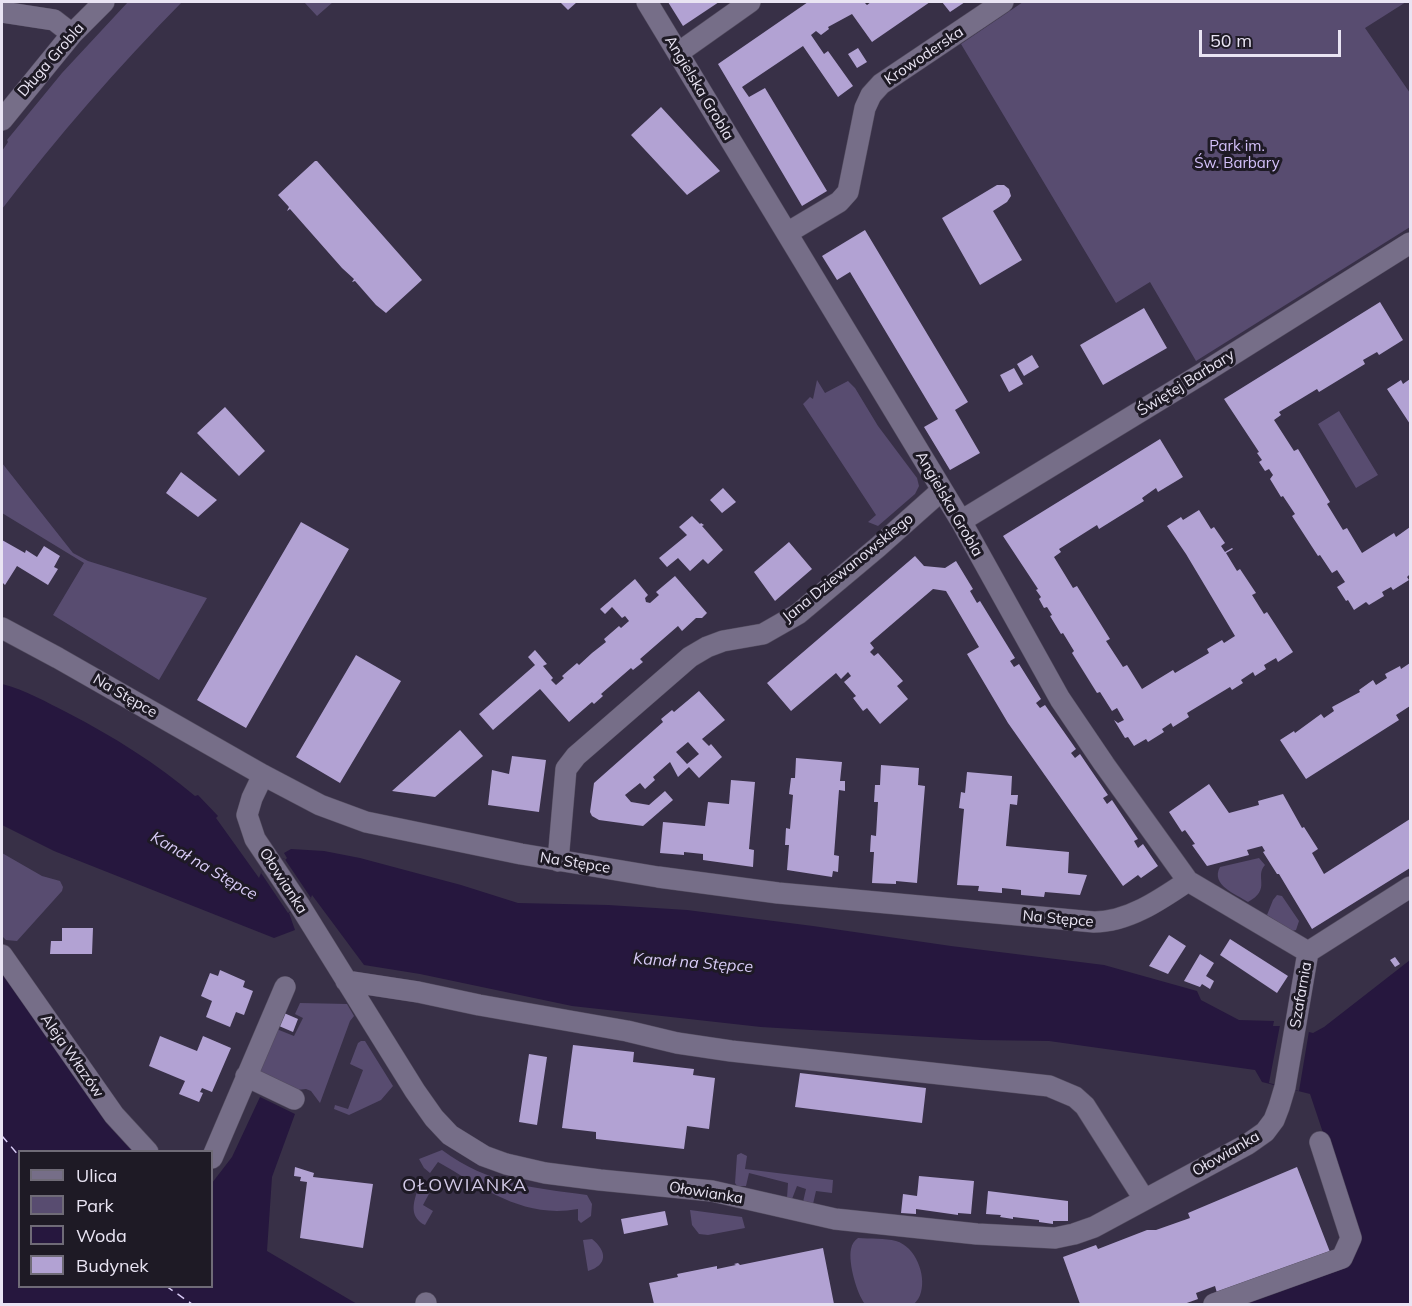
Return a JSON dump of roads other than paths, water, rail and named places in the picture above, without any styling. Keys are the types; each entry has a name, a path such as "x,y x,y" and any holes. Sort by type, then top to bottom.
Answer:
{"street":[{"name":"Długa Grobla","path":"2,120 72,34 104,2"},
{"name":"Angielska Grobla","path":"647,2 961,521 1060,699 1188,881 1308,952"},
{"path":"678,53 750,2"},
{"name":"Krowoderska","path":"787,233 839,202 848,192 865,108 871,95 881,84 1003,2"},
{"path":"2,12 54,20 72,34"},
{"name":"Świętej Barbary","path":"961,521 1210,369 1410,243"},
{"name":"Jana Dziewanowskiego","path":"558,861 566,769 576,756 690,657 706,647 723,641 763,634 798,614 942,490"},
{"name":"Na Stępce","path":"2,628 68,663 262,775 320,805 366,822 558,861 658,877 778,893 1094,922 1118,920 1188,881"},
{"name":"Ołowianka","path":"262,775 252,798 248,815 255,838 272,866 300,906 434,1118 450,1135 484,1156 506,1164 545,1173 712,1191 835,1219 976,1234 1055,1238 1094,1227 1248,1144 1265,1132 1274,1120 1285,1087"},
{"name":"Szafarnia","path":"1285,1087 1308,952 1410,887"},
{"name":"Aleja Włazów","path":"2,955 114,1115 146,1150"},
{"path":"346,981 627,1030 688,1045 1049,1086 1076,1097 1085,1106 1144,1199"},
{"path":"213,1156 285,987"},
{"path":"246,1076 294,1099"},
{"path":"1214,1305 1342,1258 1351,1238 1313,1140"}],"water":[{"name":"Kanał na Stępce","path":"2,684 36,697 102,731 150,762 195,796 198,795 218,816 216,818 259,878 261,873 284,858 285,860 287,858 284,853 291,849 324,851 360,858 461,885 518,903 687,910 1104,965 1197,991 1201,1000 1239,1020 1274,1021 1273,1026 1285,1026 1313,1033 1324,1027 1410,960 1410,1304 1244,1304 1349,1265 1359,1240 1310,1094 1262,1082 1255,1070 1049,1041 980,1040 761,1027 572,1006 420,974 364,965 312,895 289,913 295,930 274,938 54,851 2,825"},
{"path":"2,967 139,1150 18,1150 18,1288 213,1288 213,1182 232,1157 260,1097 295,1114 272,1177 267,1251 357,1304 2,1304"}],"district":[{"name":"OŁOWIANKA","path":"465,1186"}],"park label":[{"name":"Park im. Św. Barbary","path":"1237,154"}]}
